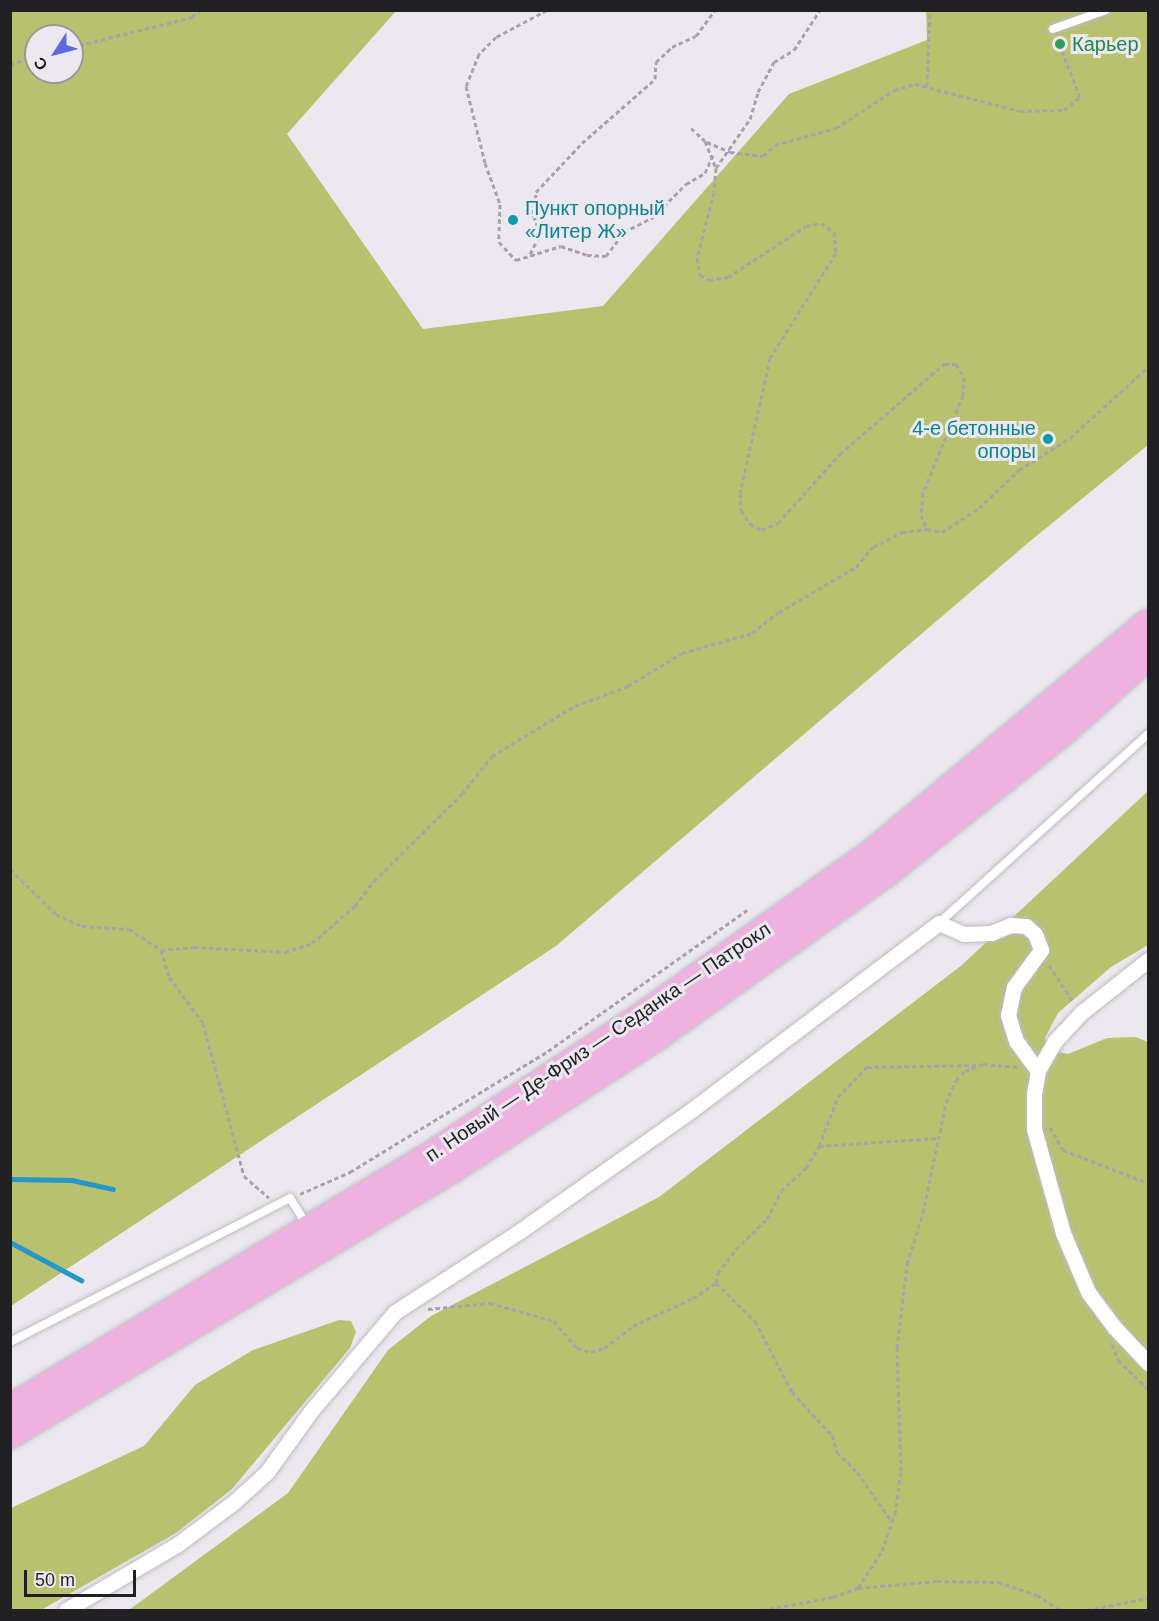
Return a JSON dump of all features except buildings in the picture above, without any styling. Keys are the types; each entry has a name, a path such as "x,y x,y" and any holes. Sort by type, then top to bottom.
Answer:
{"highway":[{"name":"п. Новый — Де-Фриз — Седанка — Патрокл","path":"10,1408 437,1152 641,1018 872,854 1149,624"},
{"name":"п. Новый — Де-Фриз — Седанка — Патрокл","path":"10,1434 451,1169 655,1037 885,873 1063,731 1149,655"}],"street":[{"path":"66,1611 178,1544 234,1502 267,1472 311,1411 394,1312 520,1231 684,1116 939,923 964,934 1026,926 1035,934 1041,950 1014,987 1008,1015 1016,1041 1038,1071"},
{"path":"1149,960 1081,1013 1055,1041 1038,1071 1034,1129 1063,1233 1088,1292 1114,1328 1149,1363"}],"lane":[{"path":"1053,29 1106,10"},
{"path":"939,923 1149,734"},
{"path":"10,1342 290,1198 305,1222"}],"path":[{"path":"84,44 192,17 200,10"},
{"path":"547,10 496,37 479,54 466,86 485,163 500,204 499,242 516,260 530,254 547,254 561,246 587,255 606,256 624,232 653,217 686,184 705,173 712,155"},
{"path":"530,254 540,234 533,214 536,192 582,143 656,79 656,62 672,47 696,36 715,10"},
{"path":"716,168 730,152 750,119 758,92 774,62 794,50 820,10"},
{"path":"927,86 930,10"},
{"path":"691,128 705,141 730,152 763,156 775,146 836,128 894,90 915,84 1020,111 1064,110 1080,97 1053,29"},
{"path":"705,141 716,168 714,192 697,258 700,275 709,280 728,277 806,226 821,223 834,232 836,253 770,358 740,493 741,510 750,524 762,530 778,523 840,454 932,372 944,364 956,364 964,377 963,395 923,493 921,515 927,529"},
{"path":"10,869 56,914 82,926 129,929 161,950 194,947 285,952 312,943 356,906 374,881 462,794 492,756 574,706 628,686 682,653 752,633 779,612 856,567 873,547 902,532 927,529 942,532 979,508 1019,470 1070,438 1149,367"},
{"path":"290,1198 350,1172 548,1051 747,910"},
{"path":"161,950 169,977 202,1023 244,1176 277,1205"},
{"path":"1041,950 1081,1013"},
{"path":"394,1312 490,1303 554,1322 577,1348 591,1352 604,1348 633,1326 685,1303 716,1283 724,1265 752,1236 750,1232 767,1219 781,1191 806,1168 819,1146 838,1097 867,1067 983,1064 1038,1071"},
{"path":"858,1588 882,1551 892,1522 901,1472 897,1348 907,1264 923,1213 938,1138 956,1080 965,1071 983,1064"},
{"path":"1047,1123 1064,1150 1149,1183"},
{"path":"819,1146 938,1138"},
{"path":"716,1283 755,1321 792,1392 832,1435 837,1452 857,1472 892,1522"},
{"path":"762,1611 858,1588 937,1581 998,1582 1037,1595 1060,1611"},
{"path":"1087,1611 1149,1598"},
{"path":"800,1603 801,1611"}],"green space":[{"path":"11,11 396,11 287,134 423,329 603,306 789,94 927,40 926,11 1148,11 1148,445 1029,542 556,946 11,1306"},
{"path":"1148,791 1148,945 1111,967 1058,1013 1045,1038 1048,1049 1068,1054 1107,1038 1136,1037 1148,1042 1148,1610 129,1610 288,1493 388,1350 431,1316 659,1197 962,965"},
{"path":"339,1320 351,1321 356,1332 350,1348 232,1489 176,1533 41,1610 11,1610 11,1508 144,1446 195,1385 253,1350"}],"waterway":[{"path":"10,1179 72,1180 113,1189"},
{"path":"10,1242 81,1280"}],"place":[{"name":"Карьер","path":"1060,44"},
{"name":"Пункт опорный «Литер Ж»","path":"513,220"},
{"name":"4-е бетонные опоры","path":"1048,439"}]}
